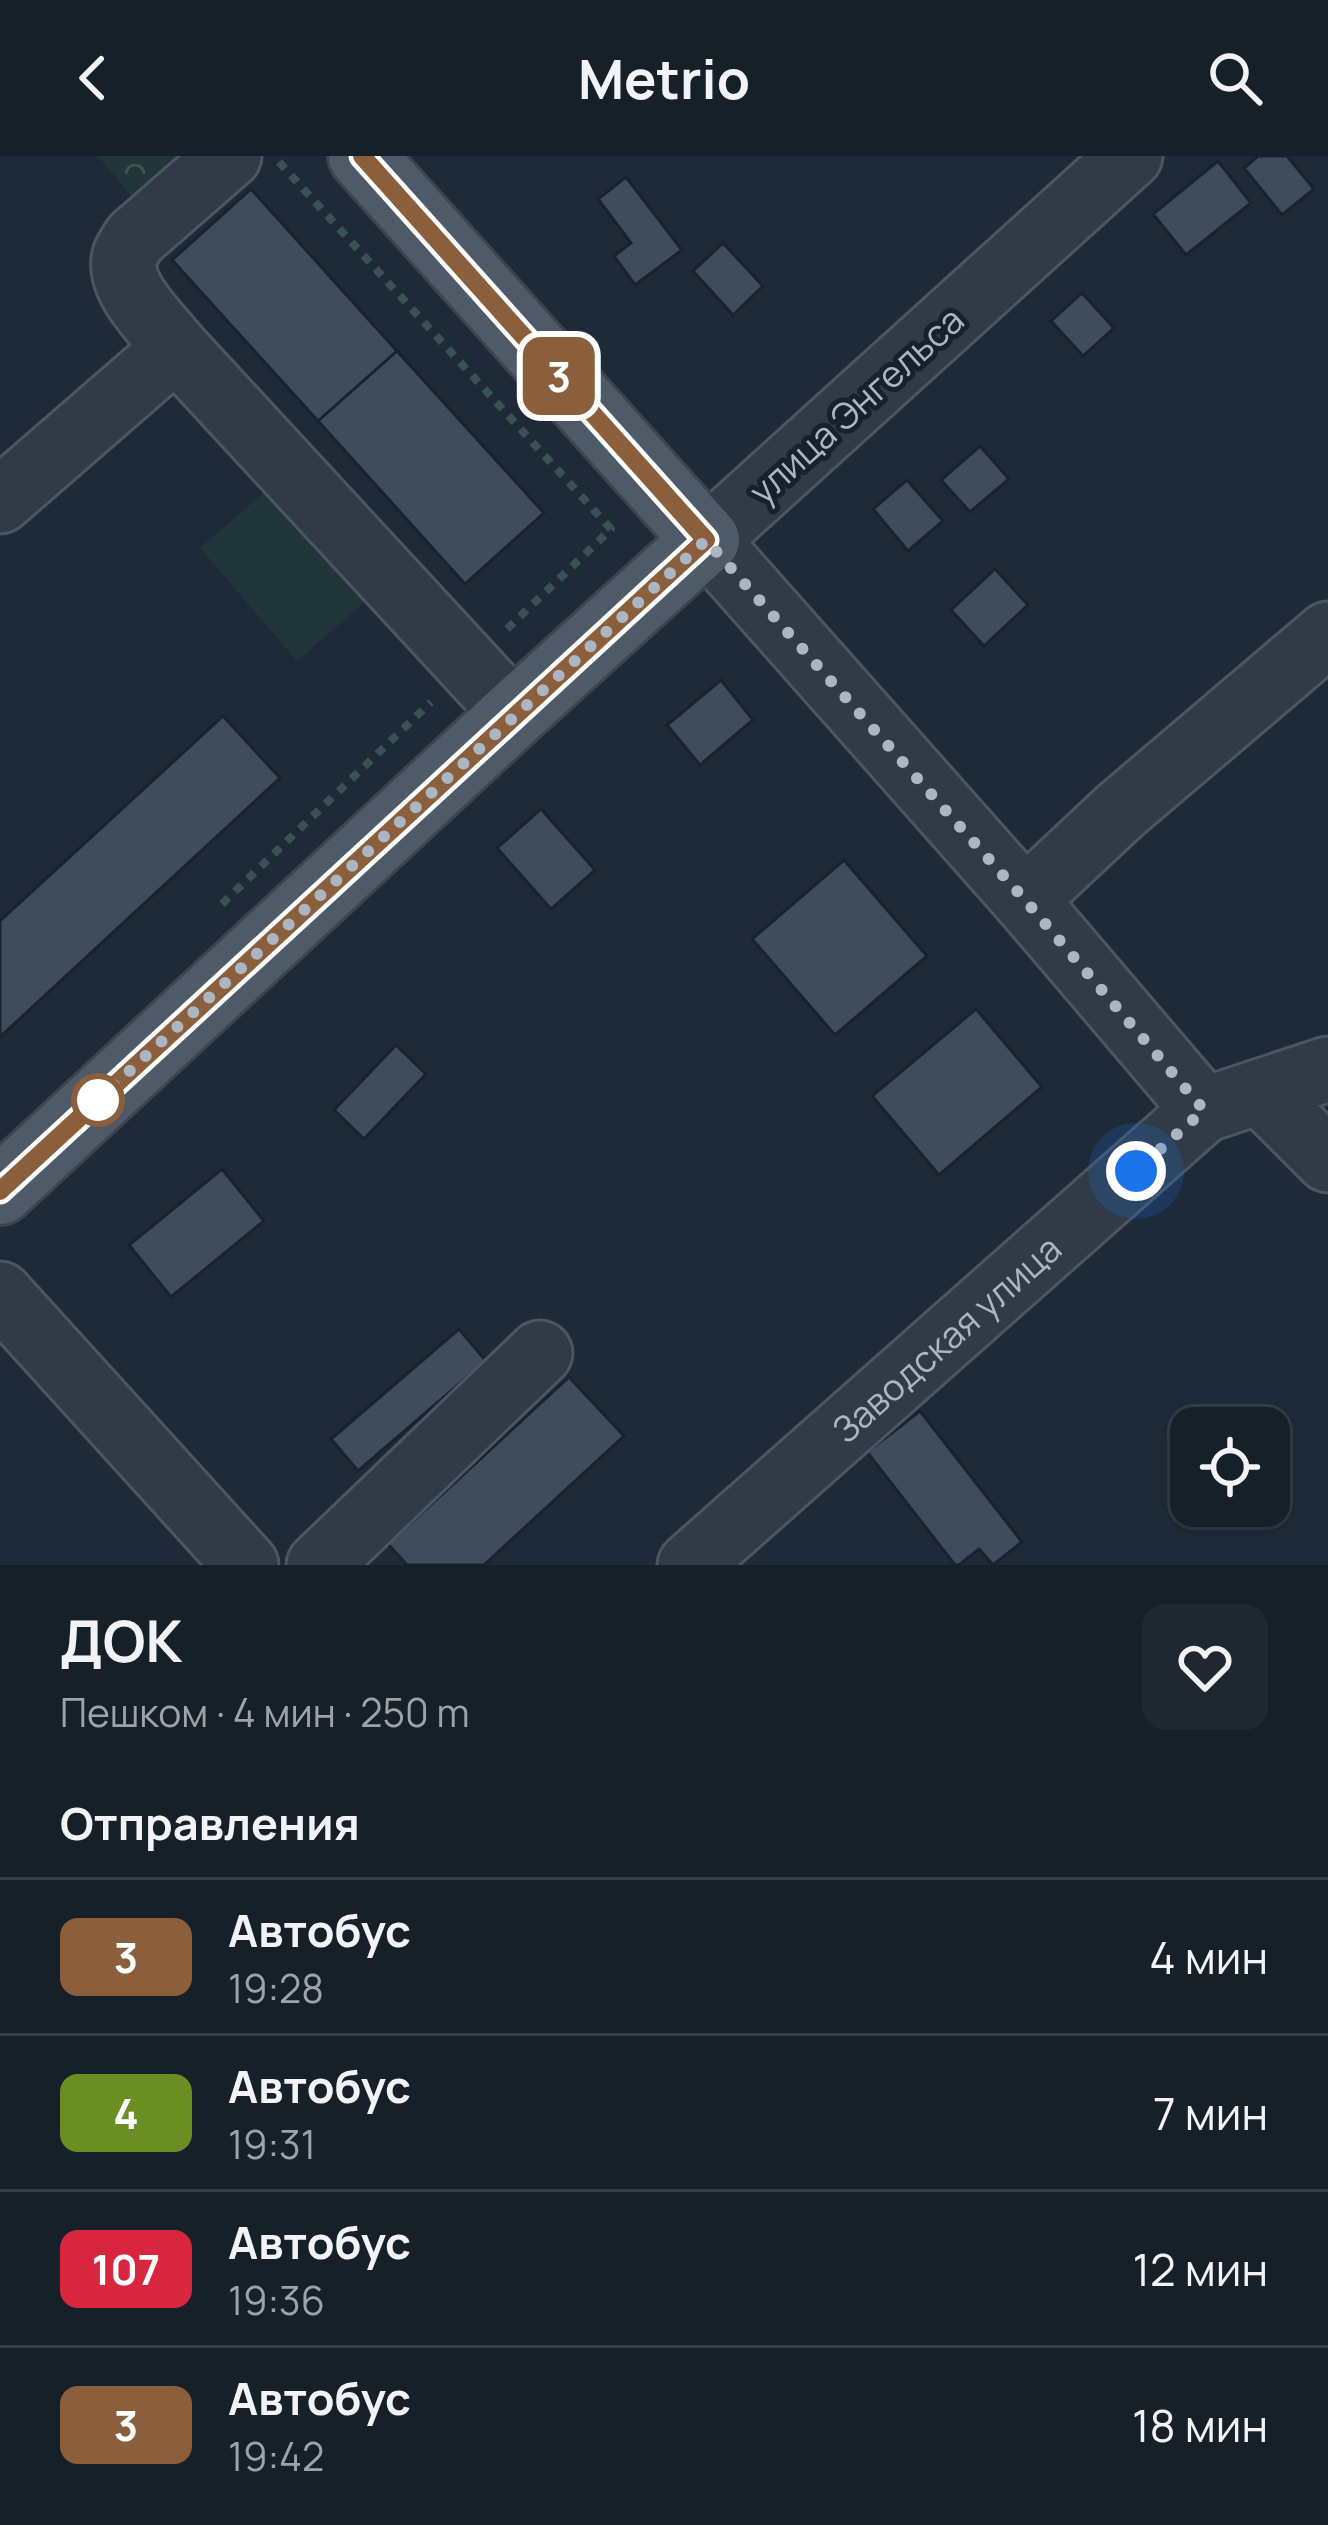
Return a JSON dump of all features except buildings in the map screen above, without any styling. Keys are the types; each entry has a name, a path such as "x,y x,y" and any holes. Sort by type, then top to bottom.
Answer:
{"main road":[{"path":"362,156 706,540"},
{"name":"улица Энгельса","path":"0,1191 706,540"}],"street":[{"path":"229,156 135,238 124,254 123,272 132,294 176,348 514,714"},
{"name":"улица Энгельса","path":"706,540 1130,156"},
{"path":"0,501 176,348"},
{"path":"706,540 1025,900 1233,1102 1328,1160"},
{"path":"1025,900 1120,811 1328,634"},
{"path":"1233,1102 1328,1069"},
{"name":"Заводская улица","path":"690,1565 1233,1102"},
{"path":"0,1294 246,1565"},
{"path":"320,1565 540,1353"}],"path":[{"path":"217,909 611,529 274,156"}],"green space":[{"path":"98,156 200,156 141,207"},
{"path":"269,488 366,601 297,661 200,548"}],"bus line":[{"name":"3","path":"0,1191 706,540 362,156"}],"route":[{"path":"98,1100 706,540 1204,1110 1136,1171"}]}
